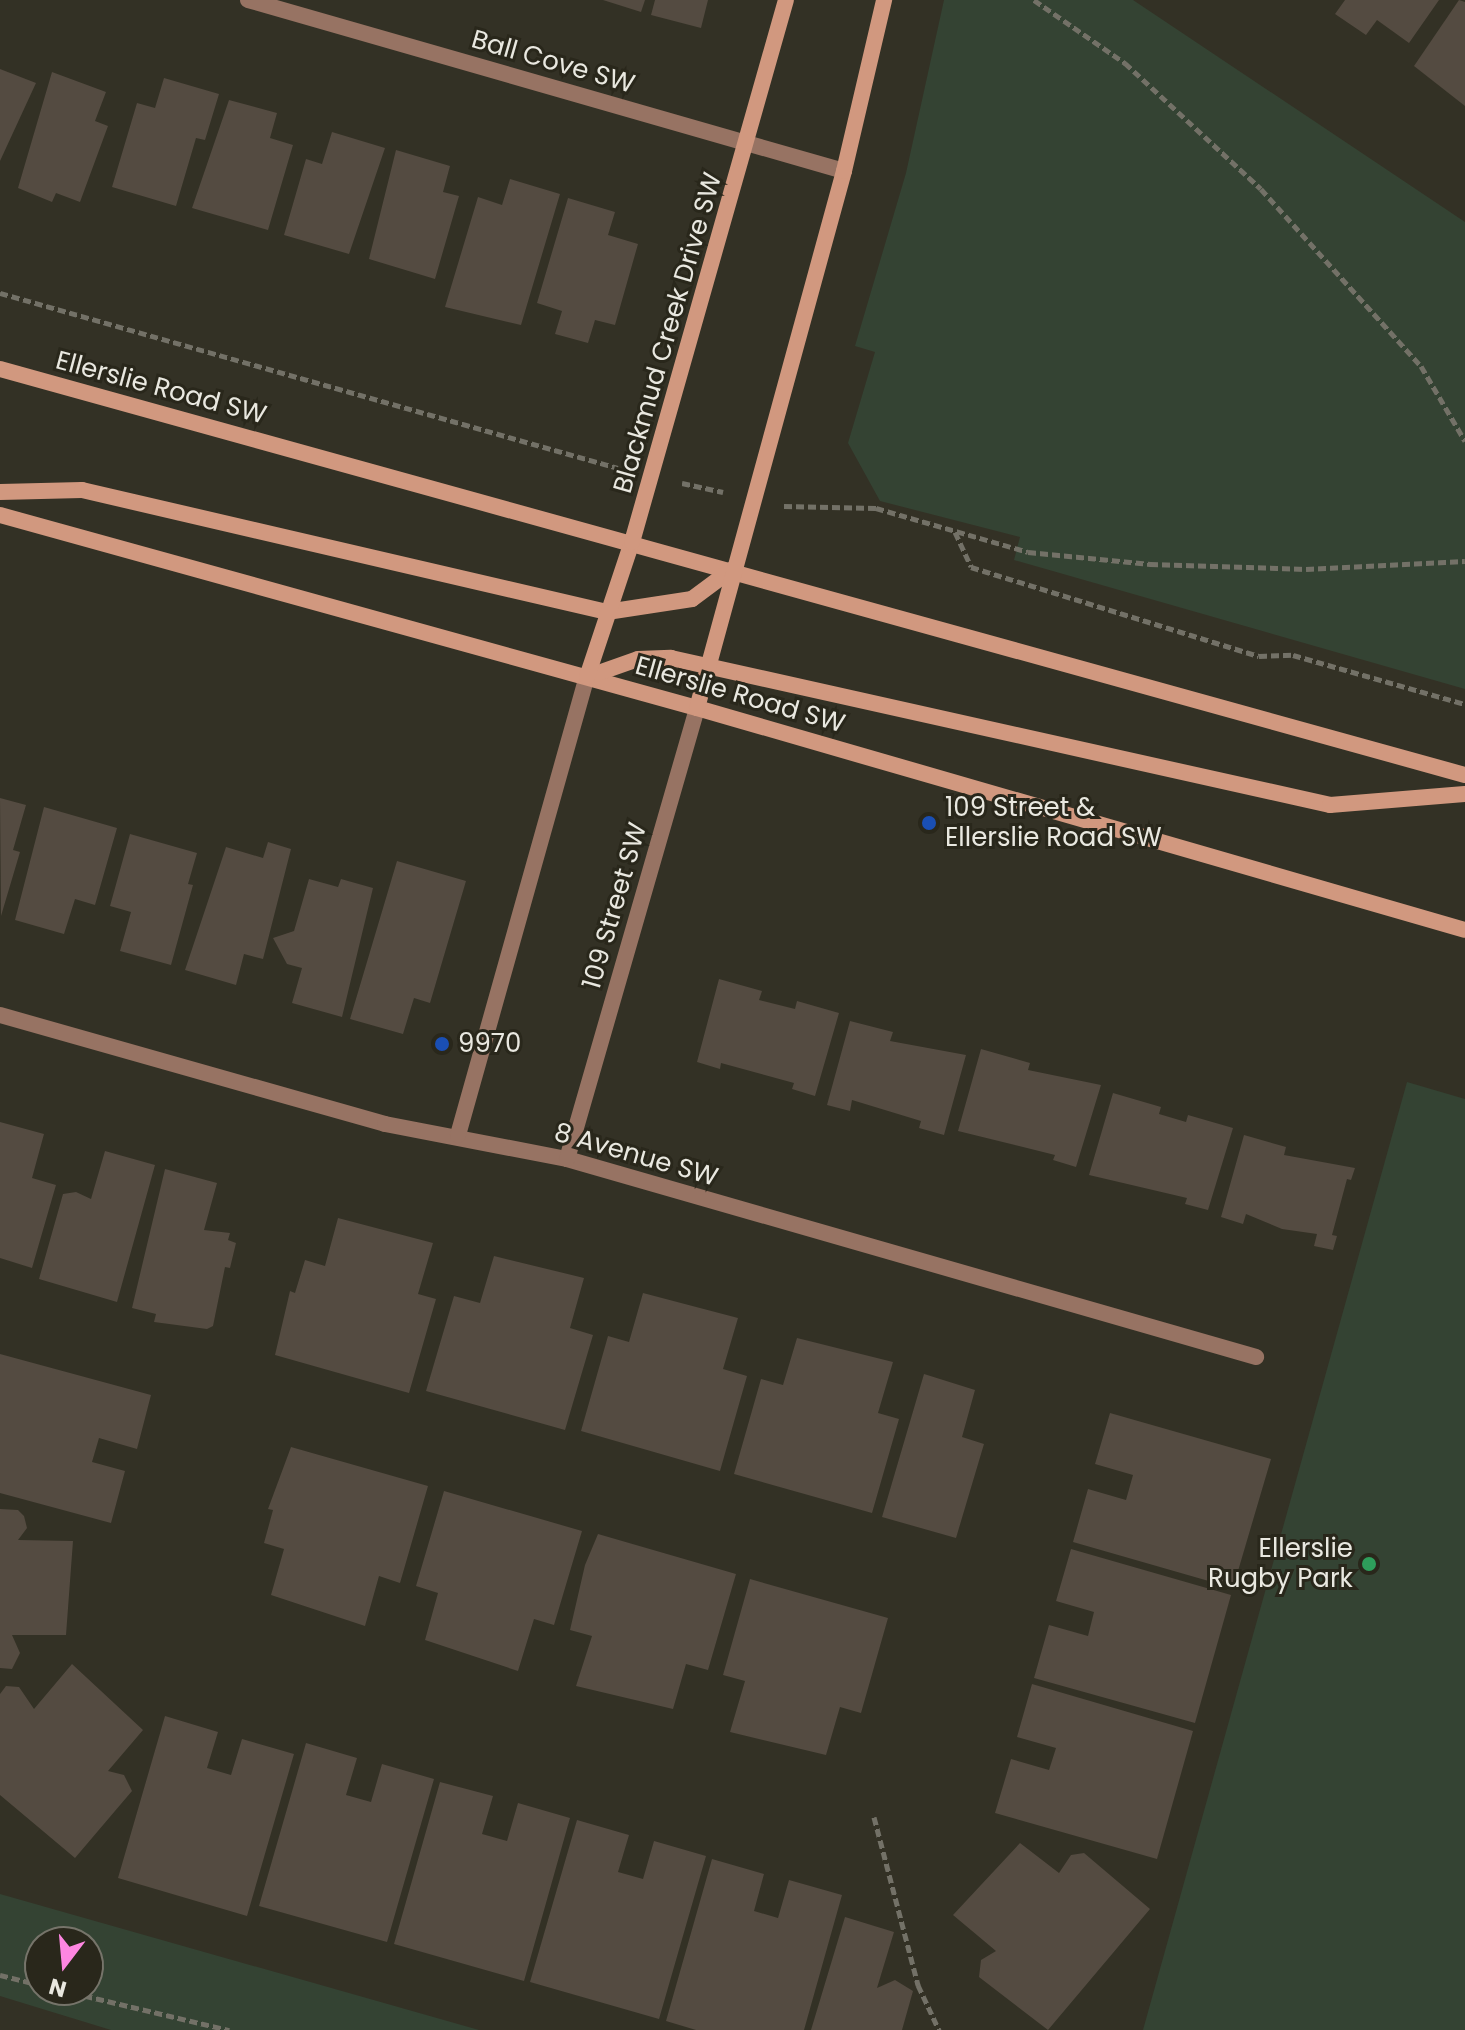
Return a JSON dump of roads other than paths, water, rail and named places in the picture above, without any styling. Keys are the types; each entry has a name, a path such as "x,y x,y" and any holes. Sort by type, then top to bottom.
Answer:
{"main road":[{"name":"Blackmud Creek Drive SW","path":"587,677 652,476 786,0"},
{"path":"707,665 844,171 884,0"},
{"name":"Ellerslie Road SW","path":"0,369 1465,775"},
{"path":"0,492 82,490 607,612 692,599 731,570"},
{"name":"Ellerslie Road SW","path":"0,515 697,708 1465,930"},
{"path":"587,677 638,659 707,665 1330,805 1465,794"},
{"name":"109 Street SW","path":"697,708 707,665"}],"street":[{"name":"Ball Cove SW","path":"248,0 844,171"},
{"path":"458,1135 587,677"},
{"name":"109 Street SW","path":"567,1159 697,708"},
{"name":"8 Avenue SW","path":"0,1015 385,1124 458,1135 567,1159 1256,1357"}],"place":[{"name":"109 Street & Ellerslie Road SW","path":"929,823"},
{"name":"9970","path":"442,1044"},
{"name":"Ellerslie Rugby Park","path":"1369,1564"}]}
